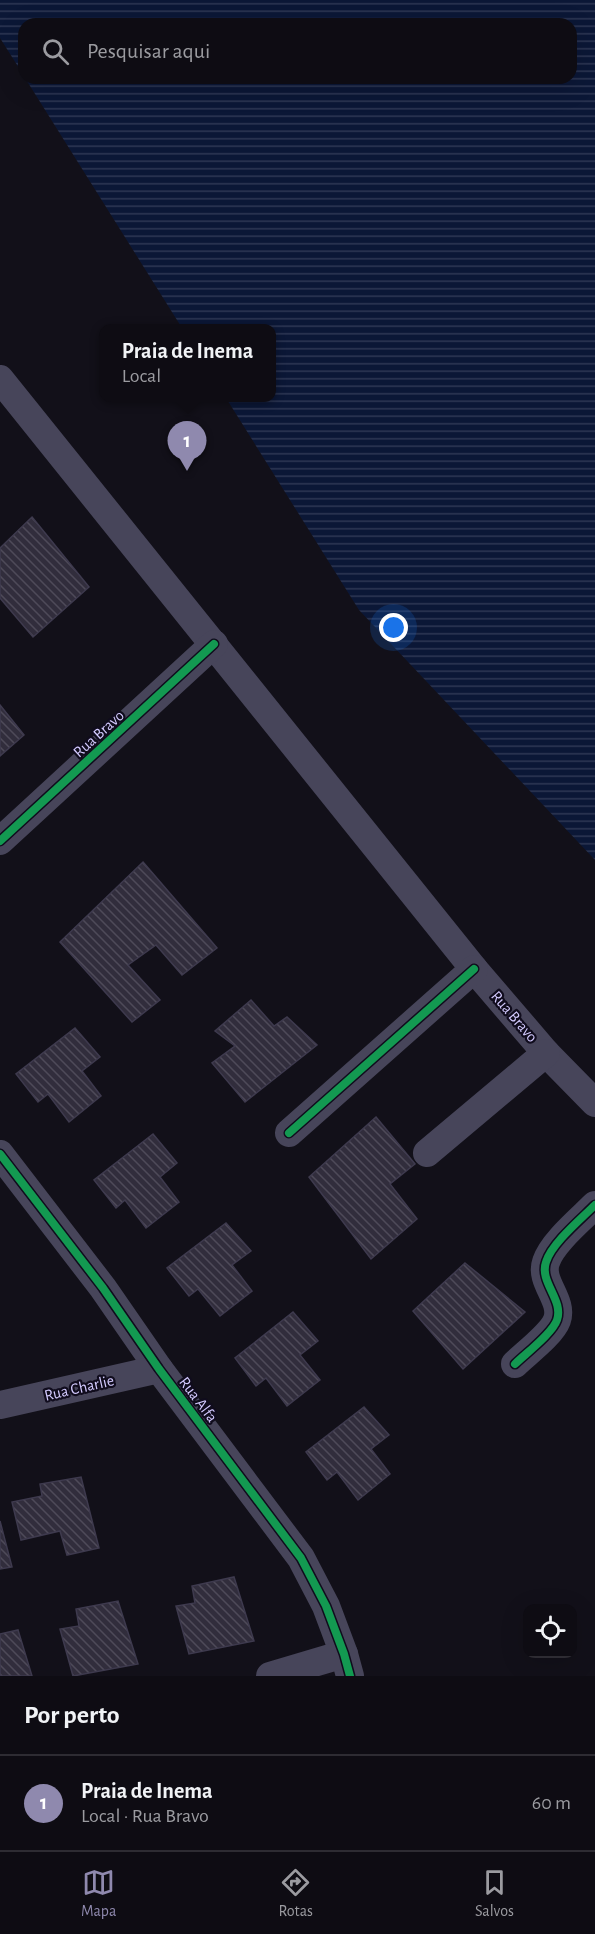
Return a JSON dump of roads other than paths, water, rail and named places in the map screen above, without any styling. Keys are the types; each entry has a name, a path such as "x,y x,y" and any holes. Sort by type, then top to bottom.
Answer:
{"street":[{"name":"Rua Bravo","path":"0,379 474,969 546,1053 595,1103"},
{"name":"Rua Bravo","path":"0,841 214,644"},
{"path":"289,1133 474,969"},
{"path":"427,1153 546,1053"},
{"name":"Rua Alfa","path":"0,1154 103,1288 159,1369 302,1558 326,1606 347,1665"},
{"path":"515,1365 557,1320 557,1309 545,1277 545,1262 560,1240 595,1205"},
{"name":"Rua Charlie","path":"0,1405 159,1369"},
{"path":"270,1676 347,1665"}],"water":[{"path":"0,0 595,0 595,860 359,610 229,402 276,402 276,324 179,324 29,84 577,84 577,18 18,18 18,66 0,38"}],"place":[{"name":"Praia de Inema","path":"187,471"}]}
